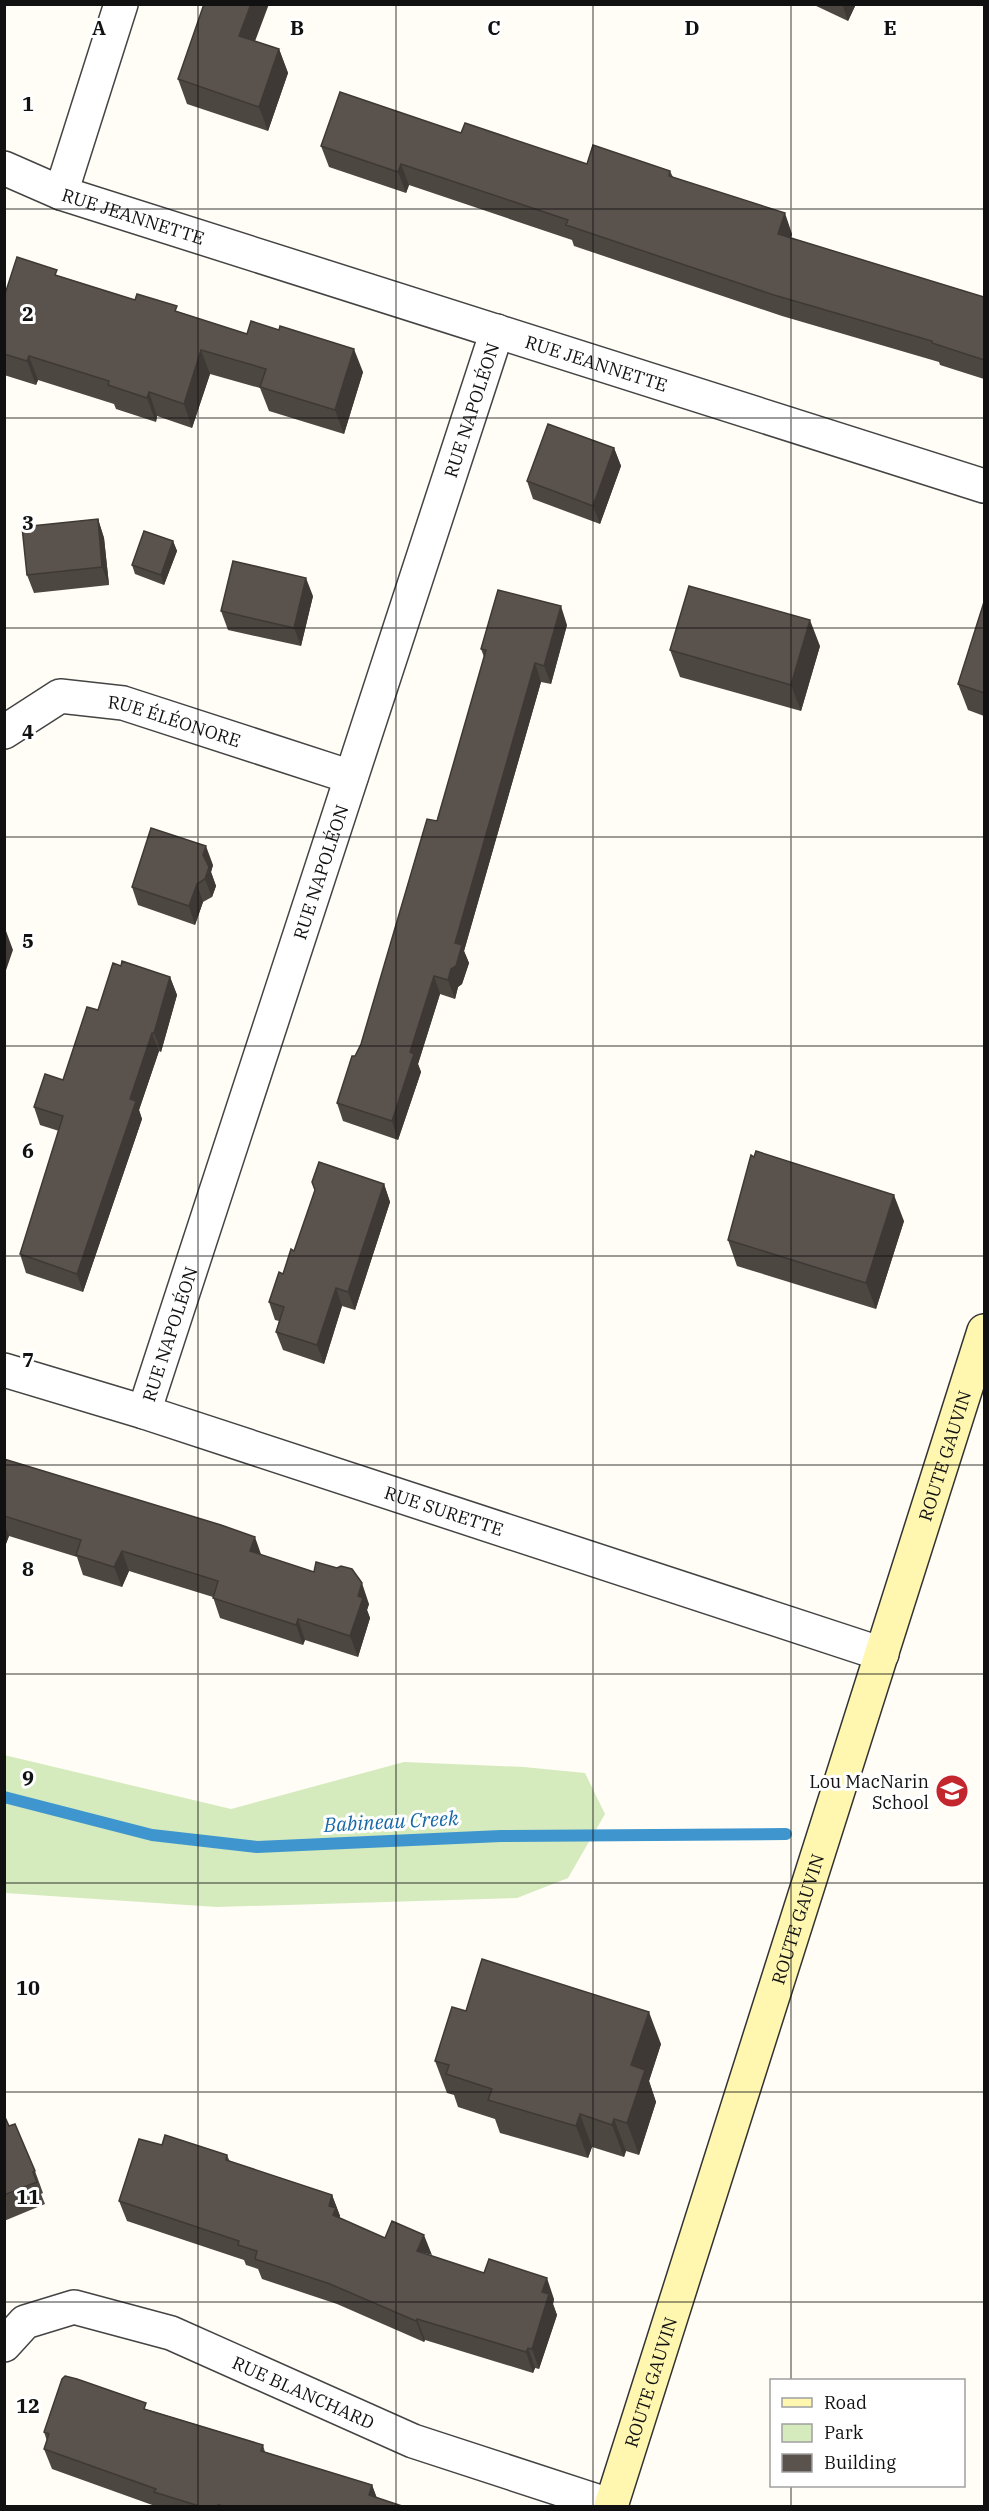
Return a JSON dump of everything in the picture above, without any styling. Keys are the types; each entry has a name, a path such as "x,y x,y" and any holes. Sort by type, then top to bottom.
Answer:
{"street":[{"path":"61,193 121,4"},
{"name":"RUE JEANNETTE","path":"4,168 61,193 984,486"},
{"name":"RUE NAPOLÉON","path":"144,1412 496,331"},
{"name":"RUE ÉLÉONORE","path":"4,732 60,696 123,703 351,777"},
{"name":"ROUTE GAUVIN","path":"612,2506 984,1331"},
{"name":"RUE SURETTE","path":"4,1370 144,1412 882,1654"},
{"name":"RUE BLANCHARD","path":"4,2345 25,2322 74,2307 171,2333 413,2441 612,2506"}],"green space":[{"path":"4,1755 231,1809 404,1762 524,1767 585,1773 605,1814 568,1878 517,1898 217,1907 5,1893"}],"building":[{"path":"204,4 251,4 239,36 279,49 259,107 178,79"},
{"path":"340,92 461,133 465,123 587,164 593,145 670,171 669,176 785,213 778,234 984,297 984,360 932,343 932,341 774,295 566,225 568,220 401,164 398,172 321,146"},
{"path":"17,257 57,270 55,275 135,300 137,294 177,306 175,311 247,334 251,321 279,330 280,326 354,349 335,410 260,387 266,369 201,350 184,404 149,392 147,398 108,385 109,381 29,356 27,361 4,354 4,297"},
{"path":"548,424 614,448 593,506 527,481"},
{"path":"98,519 102,567 27,575 22,527"},
{"path":"144,531 173,541 161,575 132,565"},
{"path":"233,561 306,578 294,628 221,611"},
{"path":"689,586 810,620 791,685 670,650"},
{"path":"498,590 561,606 544,666 535,663 455,943 462,945 456,966 451,969 448,980 434,976 410,1052 414,1054 392,1121 337,1103 352,1056 355,1056 361,1044 427,819 437,821 486,650 481,649"},
{"path":"984,602 984,693 958,684"},
{"path":"151,828 206,846 203,855 209,867 205,879 197,884 189,906 132,887"},
{"path":"122,961 170,977 154,1033 152,1033 130,1099 136,1101 77,1274 20,1254 63,1116 34,1107 45,1074 63,1080 87,1007 98,1010 113,963 121,966"},
{"path":"756,1151 894,1195 866,1283 728,1240 751,1155 754,1157"},
{"path":"319,1162 384,1184 348,1292 336,1288 317,1345 276,1332 284,1307 269,1302 279,1272 283,1274 291,1249 294,1251 315,1190 312,1182"},
{"path":"4,1459 255,1537 250,1551 314,1572 316,1562 337,1568 341,1566 352,1569 362,1583 358,1596 363,1598 350,1636 298,1619 296,1625 213,1598 218,1581 122,1551 114,1567 76,1555 81,1540 4,1516"},
{"path":"482,1959 649,2012 631,2065 645,2070 627,2123 614,2119 612,2125 580,2114 576,2126 488,2100 492,2089 446,2074 449,2065 435,2061 452,2007 466,2011"},
{"path":"4,2115 9,2126 15,2124 35,2171 33,2172 37,2182 4,2195"},
{"path":"165,2135 227,2155 226,2160 332,2195 329,2206 336,2208 333,2215 385,2238 392,2221 424,2235 417,2251 484,2273 489,2259 547,2278 542,2292 549,2294 532,2349 528,2348 526,2352 417,2319 416,2321 330,2284 255,2259 257,2251 238,2245 239,2241 119,2201 139,2139 162,2145"},
{"path":"65,2376 146,2403 144,2409 263,2445 261,2451 372,2485 369,2495 402,2506 199,2506 154,2492 156,2489 44,2449 49,2434 44,2432"}],"waterway":[{"name":"Babineau Creek","path":"4,1797 152,1835 257,1847 501,1836 786,1834"}],"place":[{"name":"Lou MacNarin School","path":"952,1791"}]}
